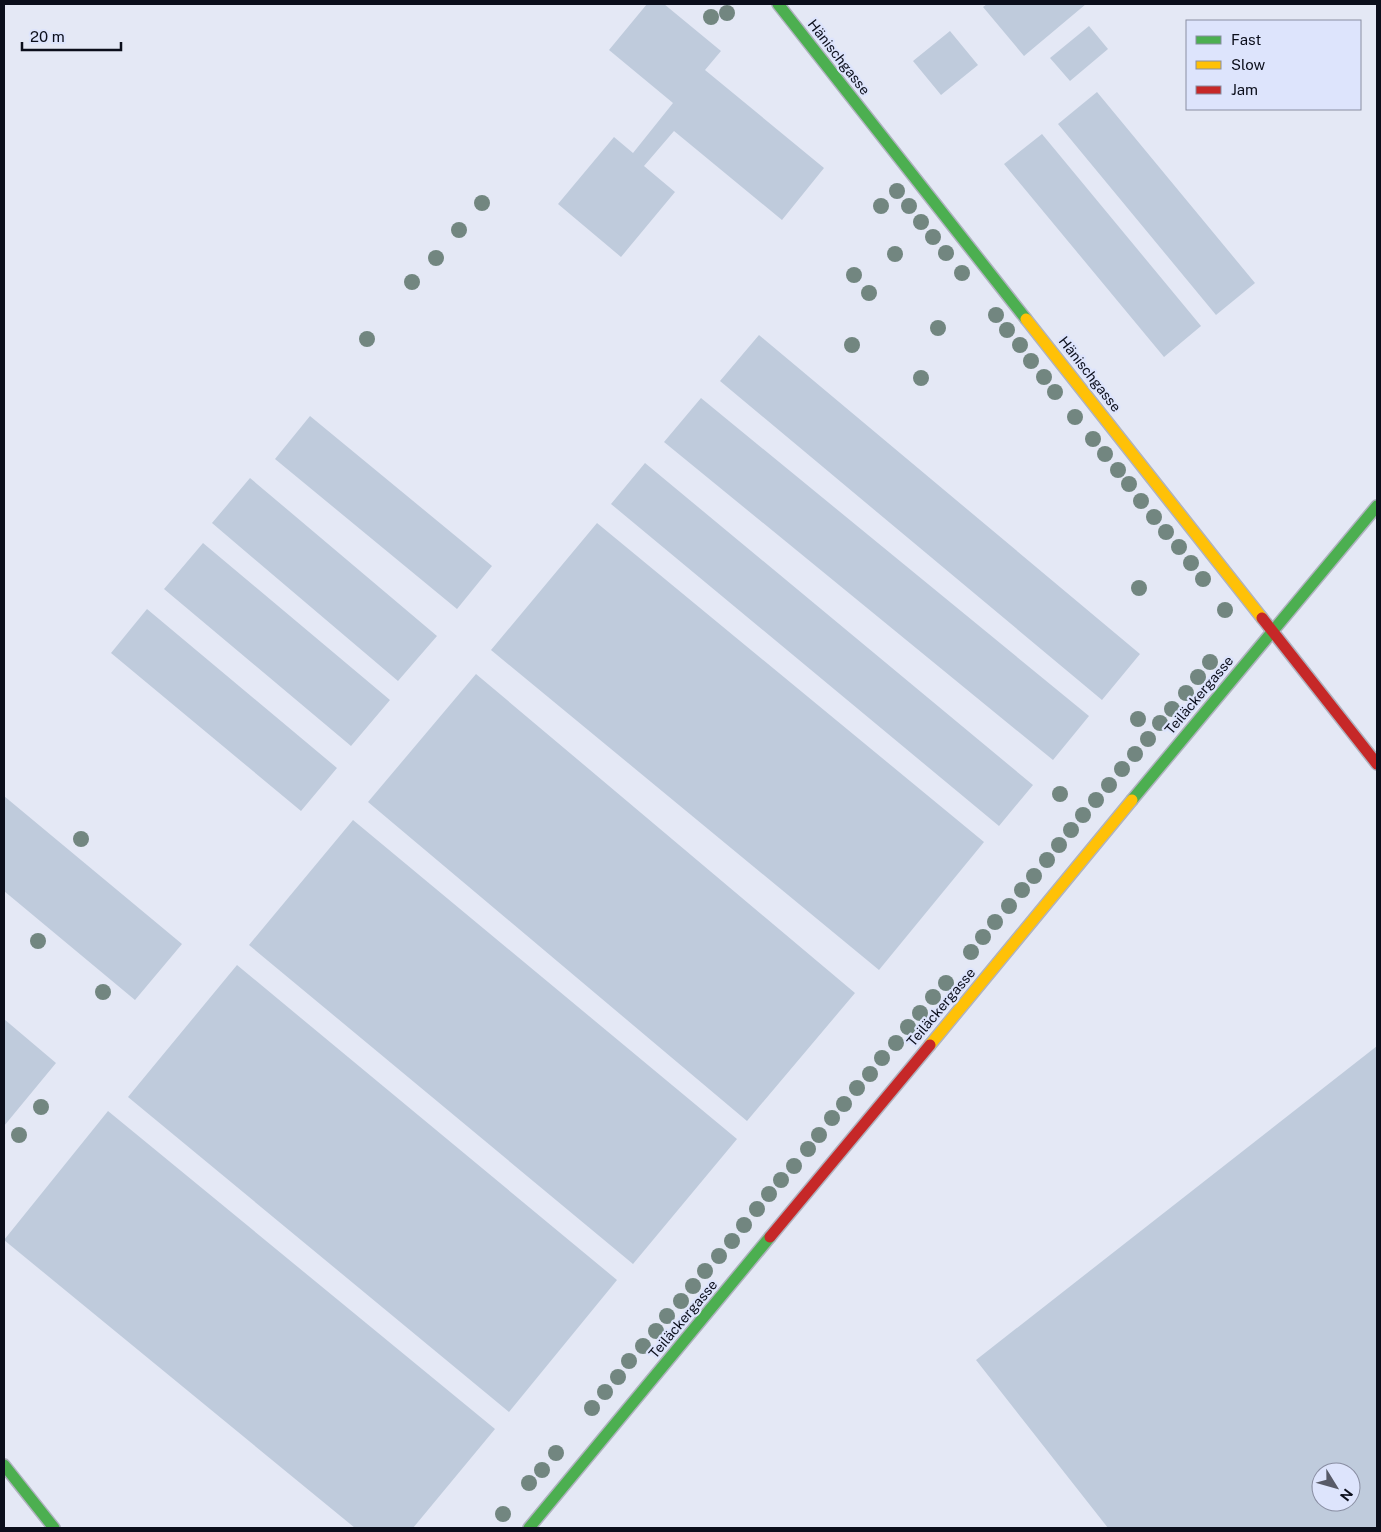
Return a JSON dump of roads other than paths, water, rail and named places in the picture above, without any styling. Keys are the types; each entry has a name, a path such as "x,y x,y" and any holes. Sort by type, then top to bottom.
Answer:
{"street":[{"name":"Hänischgasse","path":"778,4 1377,764"},
{"name":"Teiläckergasse","path":"530,1528 1272,630 1377,506"},
{"path":"4,1465 54,1528"}]}
